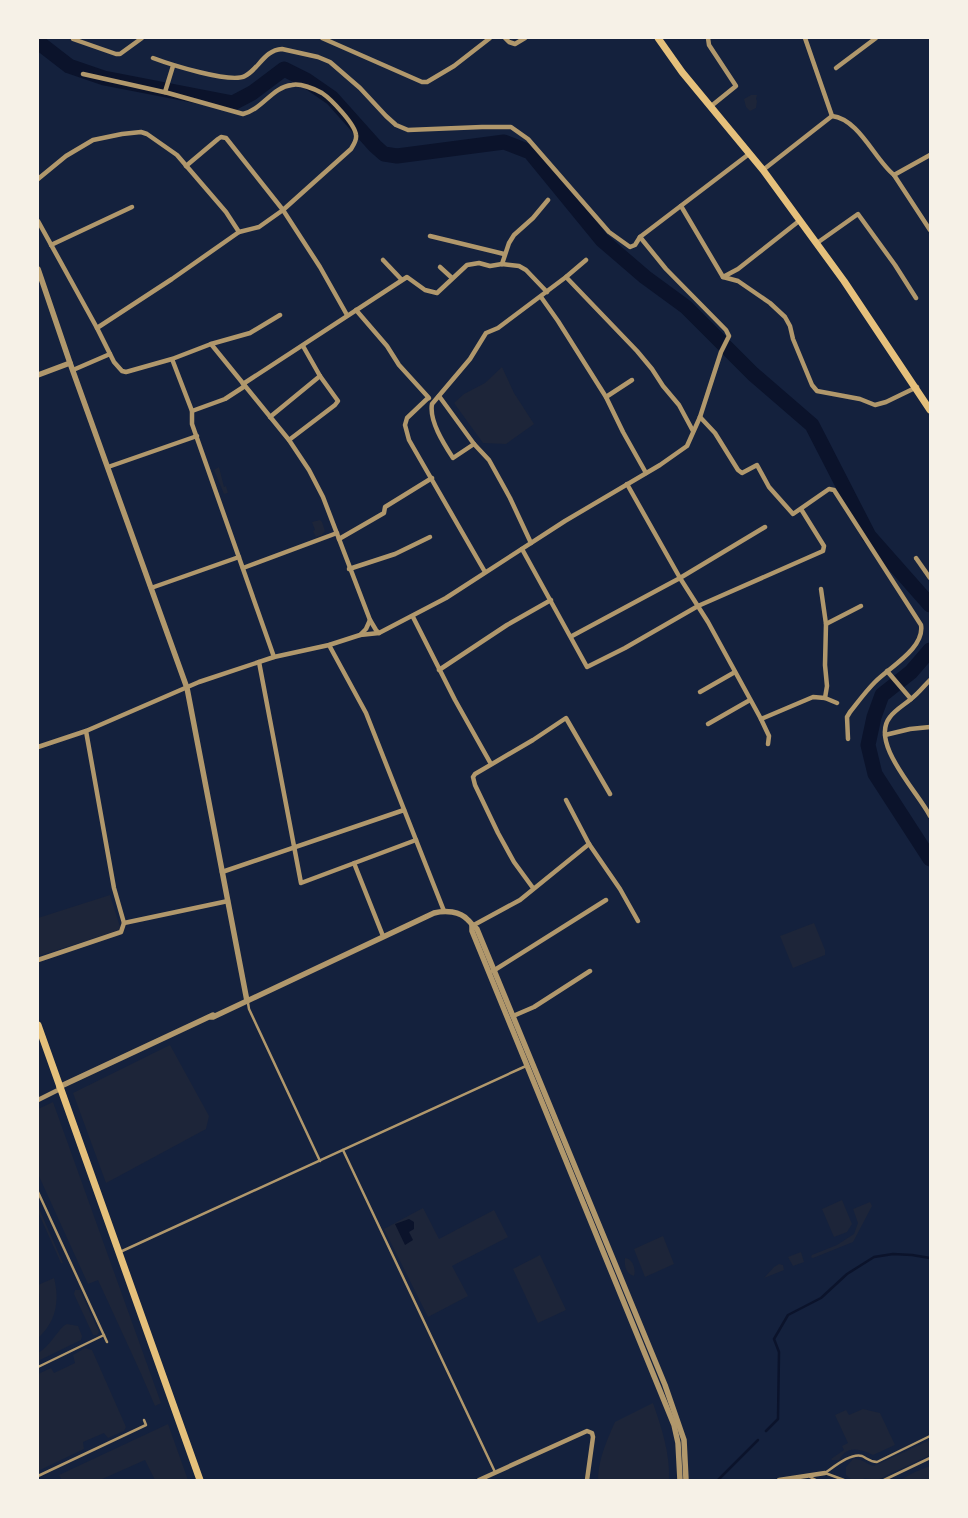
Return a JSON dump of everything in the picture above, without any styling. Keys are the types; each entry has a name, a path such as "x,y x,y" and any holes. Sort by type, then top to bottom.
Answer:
{"main road":[{"path":"658,38 682,72 763,170 817,244 917,388 930,410"},
{"path":"38,1025 200,1480"}],"street":[{"path":"73,38 120,54 142,38"},
{"path":"322,38 422,82 427,82 454,66 490,38"},
{"path":"505,38 515,44 525,38"},
{"path":"708,38 709,45 736,86 710,107"},
{"path":"805,38 832,116"},
{"path":"836,68 876,38"},
{"path":"153,58 173,66 214,75 242,77 248,74 265,57 278,49 282,49 318,57 330,62 360,88 396,125 408,130 482,127 511,128 528,139 609,232 630,247 635,245 640,237 749,154"},
{"path":"165,91 173,66"},
{"path":"83,74 165,91 243,114 252,112 282,86 295,84 321,92 354,127 356,133 355,143 283,210 259,227 239,232 172,280 97,328"},
{"path":"763,170 832,116"},
{"path":"832,116 851,125 894,175 930,230"},
{"path":"38,179 66,156 93,140 141,132 147,134 177,155 226,212 239,232"},
{"path":"186,166 218,139 224,137 283,210 320,267 347,315"},
{"path":"894,175 930,155"},
{"path":"502,264 504,254 514,235 533,218 548,200"},
{"path":"681,206 723,277 738,281 770,303 785,317 812,385 817,391 860,399 875,405 917,388"},
{"path":"51,245 132,207"},
{"path":"817,244 858,214 916,298"},
{"path":"38,221 110,354 118,368 122,371 126,372 250,333 280,316"},
{"path":"723,277 738,269 799,221"},
{"path":"430,236 504,254"},
{"path":"38,746 86,731 187,688 274,657 329,646 360,635 380,633 446,598 531,543 676,455 687,446 700,417 721,352 729,336 726,330 666,269 640,237"},
{"path":"382,260 401,280"},
{"path":"474,444 453,458 436,427 431,411 432,404 470,359 486,333 498,328 586,260"},
{"path":"192,411 225,399 406,277 424,290 437,293 467,265 479,264 490,266 502,264 519,266 526,270 547,292"},
{"path":"440,267 452,278"},
{"path":"38,269 187,688 247,1000"},
{"path":"566,277 647,363 679,405 693,431"},
{"path":"541,296 606,397 646,473"},
{"path":"356,310 432,404"},
{"path":"211,344 289,440 314,478 370,620 380,633"},
{"path":"289,440 337,402 335,395 320,376 303,346"},
{"path":"73,370 110,354"},
{"path":"172,358 192,411 192,424 196,436 274,657"},
{"path":"38,375 70,363"},
{"path":"270,417 320,376"},
{"path":"606,397 632,380"},
{"path":"439,396 474,444 489,460 510,498 531,543"},
{"path":"428,398 407,418 405,425 409,440 485,572"},
{"path":"700,417 715,433 738,470 742,473 758,465 770,487 793,514 828,489 834,490 916,616 921,629 918,640 912,650 889,673 867,691 850,712 847,717 848,739"},
{"path":"108,467 196,436"},
{"path":"339,539 378,517 384,512 385,507 432,478"},
{"path":"627,484 761,719 769,736 768,744"},
{"path":"522,549 572,636 587,667 625,648 698,606 823,551 824,546 801,509"},
{"path":"572,636 680,578 765,527"},
{"path":"243,568 337,533"},
{"path":"350,569 395,554 430,537"},
{"path":"151,588 239,557"},
{"path":"916,558 930,578"},
{"path":"821,590 826,624 825,665 827,686 825,698"},
{"path":"439,670 499,630 551,600"},
{"path":"826,624 861,606"},
{"path":"413,617 439,670 491,764"},
{"path":"360,635 366,630 370,620"},
{"path":"329,646 366,713 444,911"},
{"path":"259,662 301,883 416,840"},
{"path":"700,692 735,672"},
{"path":"889,673 910,697"},
{"path":"930,680 889,717 885,726 888,750 894,763 930,816"},
{"path":"761,719 813,697 825,698 837,703"},
{"path":"708,724 750,700"},
{"path":"533,888 514,862 506,847 473,780 475,774 566,718 610,794"},
{"path":"885,735 910,729 930,728"},
{"path":"38,960 121,932 124,923 114,888 86,731"},
{"path":"566,800 589,844 620,889 638,921"},
{"path":"222,872 404,810"},
{"path":"472,926 520,900 589,844"},
{"path":"354,862 383,936"},
{"path":"491,972 606,900"},
{"path":"124,923 228,901"},
{"path":"38,1100 125,1055 128,1056 294,976 298,976 434,913 444,911 462,915 477,929 491,972 643,1341 681,1428 685,1446 686,1480"},
{"path":"513,1016 534,1007 590,971"},
{"path":"499,991 513,1016 529,1064"},
{"path":"643,1341 676,1430 679,1448 680,1480"},
{"path":"479,1480 583,1432 591,1432 593,1440 587,1480"},
{"path":"779,1480 825,1473"}],"lane":[{"path":"247,1000 249,1009 320,1160"},
{"path":"119,1253 529,1064"},
{"path":"343,1150 495,1473"},
{"path":"38,1192 108,1342"},
{"path":"38,1367 104,1336"},
{"path":"38,1476 146,1425 144,1420"},
{"path":"825,1473 852,1456 877,1462 930,1436"},
{"path":"884,1480 930,1458"},
{"path":"825,1473 844,1480"},
{"path":"808,1476 816,1480"}],"shaded area":[{"path":"751,95 757,95 757,101 756,108 750,111 746,107 744,99"},
{"path":"502,367 514,393 534,424 506,444 483,443 454,403 464,394 485,383"},
{"path":"219,467 224,487 226,486 228,493 224,494 214,470"},
{"path":"320,520 325,531 322,535 316,537 312,522"},
{"path":"110,895 121,930 38,956 38,918"},
{"path":"814,923 825,950 825,955 793,968 780,936"},
{"path":"170,1045 209,1116 206,1129 106,1183 73,1093"},
{"path":"53,1102 161,1403 155,1406 98,1280 88,1284 38,1174 38,1109"},
{"path":"842,1200 852,1224 847,1232 834,1237 822,1209"},
{"path":"870,1202 872,1206 853,1242 813,1258 811,1257 837,1245 854,1234 858,1223 853,1209"},
{"path":"38,1206 63,1263 61,1263 38,1212"},
{"path":"423,1208 439,1239 494,1210 508,1237 452,1266 468,1296 428,1317 384,1229"},
{"path":"409,1219 414,1222 414,1229 409,1232 413,1240 405,1245 395,1224"},
{"path":"663,1236 674,1264 645,1277 634,1249"},
{"path":"801,1252 804,1262 793,1266 788,1257"},
{"path":"540,1255 566,1310 538,1323 513,1269"},
{"path":"625,1258 630,1260 633,1265 635,1270 634,1276 626,1269"},
{"path":"779,1264 783,1265 784,1270 764,1278 774,1267"},
{"path":"54,1278 57,1295 55,1311 49,1325 38,1338 40,1300 38,1285"},
{"path":"75,1290 80,1290 99,1332 97,1335 93,1335 74,1294"},
{"path":"67,1324 78,1326 82,1336 81,1340 38,1361 38,1353"},
{"path":"85,1348 92,1350 126,1427 124,1431 108,1438 104,1433 83,1442 84,1449 38,1471 38,1374 51,1368 54,1373 75,1363 73,1355"},
{"path":"653,1403 667,1451 669,1480 598,1480 601,1458 615,1422"},
{"path":"863,1409 880,1413 895,1445 873,1455 863,1451 850,1450 842,1455 839,1460 832,1460 844,1450 842,1446 848,1443 835,1415 846,1410 849,1415"},
{"path":"168,1424 188,1480 155,1480 145,1460 100,1480 62,1480 59,1475"},
{"path":"930,1440 930,1455 877,1480 865,1478 862,1480 852,1480 846,1475 846,1467 853,1459 859,1459 874,1466"},
{"path":"930,1466 930,1480 900,1480 915,1472"}],"waterway":[{"path":"38,42 69,66 104,78 233,103 252,93 284,69 306,80 332,98 384,154 397,156 504,142 530,152 602,240 645,277 686,307 753,374 812,425 869,536 930,605"},
{"path":"930,650 911,672 882,695 874,717 868,745 875,774 930,859"},
{"path":"766,1431 778,1419 779,1352 774,1339 788,1315 821,1298 847,1274 874,1257 893,1254 930,1258"},
{"path":"718,1480 758,1440"}]}
